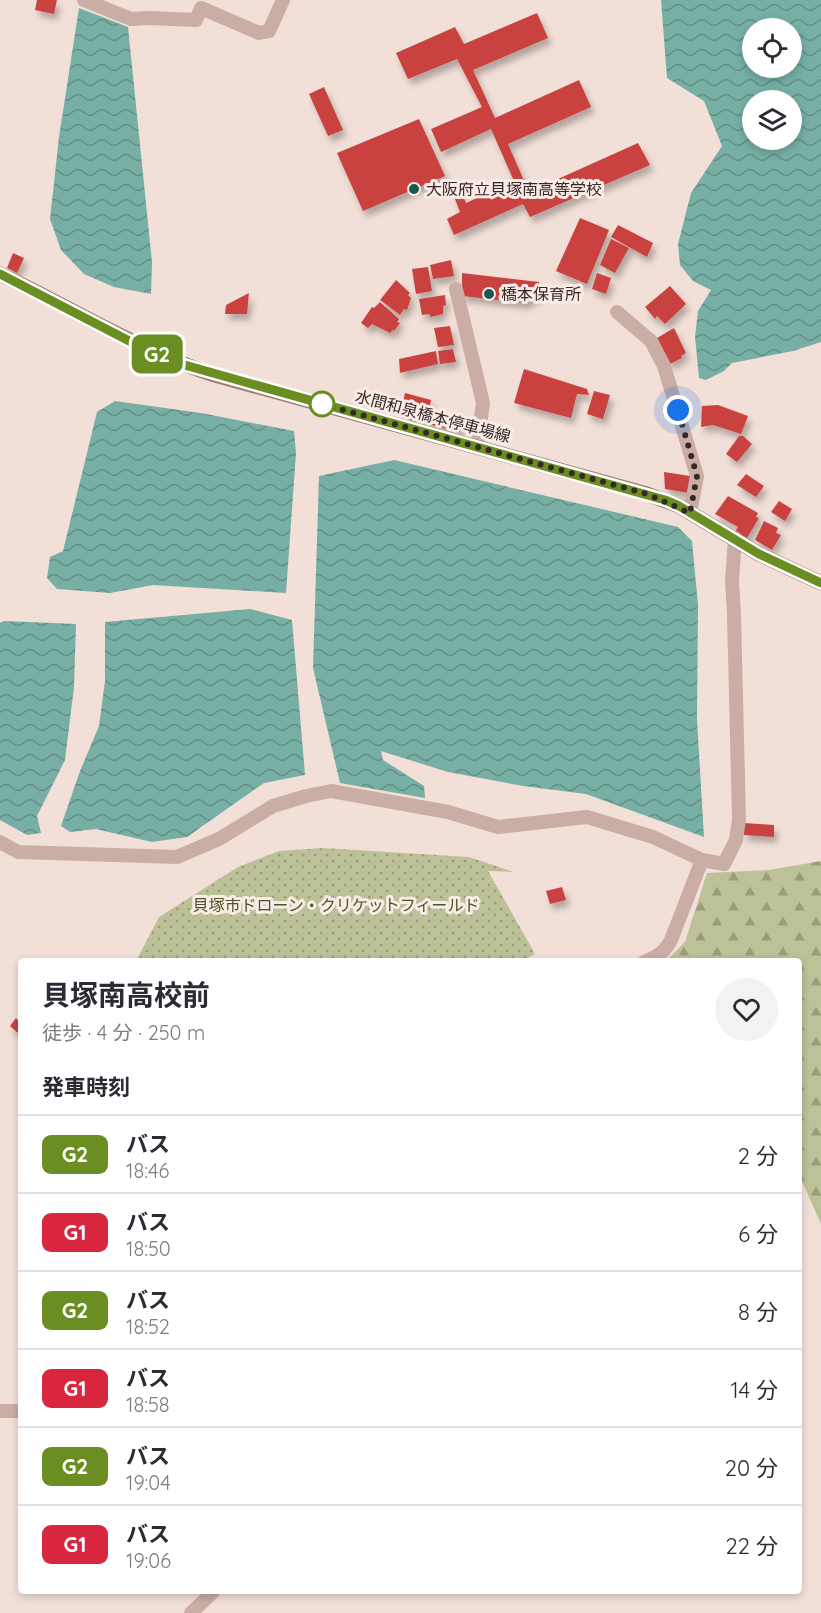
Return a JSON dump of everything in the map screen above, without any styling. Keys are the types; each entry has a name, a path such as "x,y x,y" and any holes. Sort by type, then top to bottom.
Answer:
{"main road":[{"name":"水間和泉橋本停車場線","path":"0,274 181,364 223,378 647,494 690,513 759,554 821,583"}],"street":[{"path":"84,0 131,19 196,20 201,8 259,33 269,31 283,0"},
{"path":"456,290 483,403 477,447"},
{"path":"617,312 651,341 664,366 697,476 690,513"},
{"path":"0,842 18,852 177,857 219,839 273,806 332,791 448,812 498,827 587,817 653,837 702,860 724,864 736,840 739,820 732,580 735,538"},
{"path":"653,958 666,950 671,940 702,860"},
{"path":"0,1411 18,1411"},
{"path":"191,1613 211,1594"}],"green space":[{"name":"貝塚市ドローン・クリケットフィールド","path":"323,848 469,857 514,872 488,871 535,954 528,958 138,958 159,917 238,867 279,851"},
{"path":"821,861 821,1224 802,1181 802,958 669,958 685,942 707,873 769,870"}],"water":[{"path":"661,0 821,0 821,342 793,351 732,363 724,371 706,380 699,378 695,337 698,311 711,290 693,281 680,265 678,244 691,193 722,146 704,101 667,78"},
{"path":"79,8 128,27 152,262 151,294 114,287 84,274 61,250 50,219 59,137"},
{"path":"115,401 201,413 294,431 296,453 286,593 153,585 110,593 57,589 47,578 50,557 63,551 97,412"},
{"path":"394,460 678,527 692,541 698,605 697,719 704,837 586,794 523,786 448,772 381,751 383,760 424,786 425,798 340,783 313,668 319,476"},
{"path":"250,609 292,620 305,775 264,783 187,837 152,842 96,829 70,832 61,826 99,726 105,681 105,622"},
{"path":"4,621 76,624 74,687 65,760 37,816 41,833 27,835 0,820 0,623"}],"building":[{"path":"37,0 57,0 54,14 35,10"},
{"path":"537,13 548,38 473,70 495,118 579,80 591,107 508,144 529,192 638,143 650,165 530,217 523,204 454,235 447,219 460,212 453,194 461,191 466,203 514,181 491,129 441,152 431,129 482,107 457,59 408,79 396,53 455,27 464,44"},
{"path":"324,87 343,130 328,136 309,94"},
{"path":"419,119 445,176 363,211 337,153"},
{"path":"580,218 609,230 587,284 556,271"},
{"path":"618,225 653,243 647,257 611,237"},
{"path":"611,239 629,248 615,273 600,265"},
{"path":"13,253 24,258 17,273 7,268"},
{"path":"451,260 454,276 433,279 430,265"},
{"path":"428,267 432,291 416,294 412,269"},
{"path":"462,273 539,282 539,294 526,303 462,296"},
{"path":"597,273 611,278 606,294 592,289"},
{"path":"396,280 410,293 408,295 411,298 407,310 404,309 400,315 380,300"},
{"path":"670,286 686,304 665,324 657,316 655,319 645,307"},
{"path":"249,293 247,314 225,314 226,305"},
{"path":"445,295 446,305 443,306 443,314 431,317 429,314 422,315 419,299"},
{"path":"380,302 399,319 397,322 400,323 390,333 372,324 368,328 361,323 372,307 374,308"},
{"path":"450,326 454,345 438,347 434,328"},
{"path":"674,328 686,353 681,356 682,358 670,364 657,338"},
{"path":"453,349 456,362 440,364 438,351"},
{"path":"436,351 438,364 400,373 399,359"},
{"path":"524,369 587,389 589,395 577,394 571,418 514,403"},
{"path":"594,391 610,395 603,419 587,414"},
{"path":"405,393 431,400 429,411 462,419 460,432 400,417"},
{"path":"718,405 748,416 741,434 713,425 701,427 702,406"},
{"path":"739,436 743,436 752,444 737,462 726,454"},
{"path":"664,472 690,476 689,493 665,489"},
{"path":"746,474 764,486 756,497 737,485"},
{"path":"728,496 758,513 756,517 759,518 747,538 735,532 738,527 715,514"},
{"path":"779,501 792,509 785,521 771,512"},
{"path":"764,521 778,528 776,533 781,535 772,550 755,540"},
{"path":"744,823 774,825 774,837 744,835"},
{"path":"562,887 566,900 550,904 546,891"},
{"path":"16,1018 18,1033 10,1026"}],"bus line":[{"name":"G2","path":"0,274 135,344 181,364 358,416 665,500 735,538 759,554 821,583"}],"place":[{"name":"大阪府立貝塚南高等学校","path":"414,189"},
{"name":"橋本保育所","path":"489,294"}],"route":[{"path":"322,404 358,416 647,494 679,506 690,513 697,476 678,410"}]}
